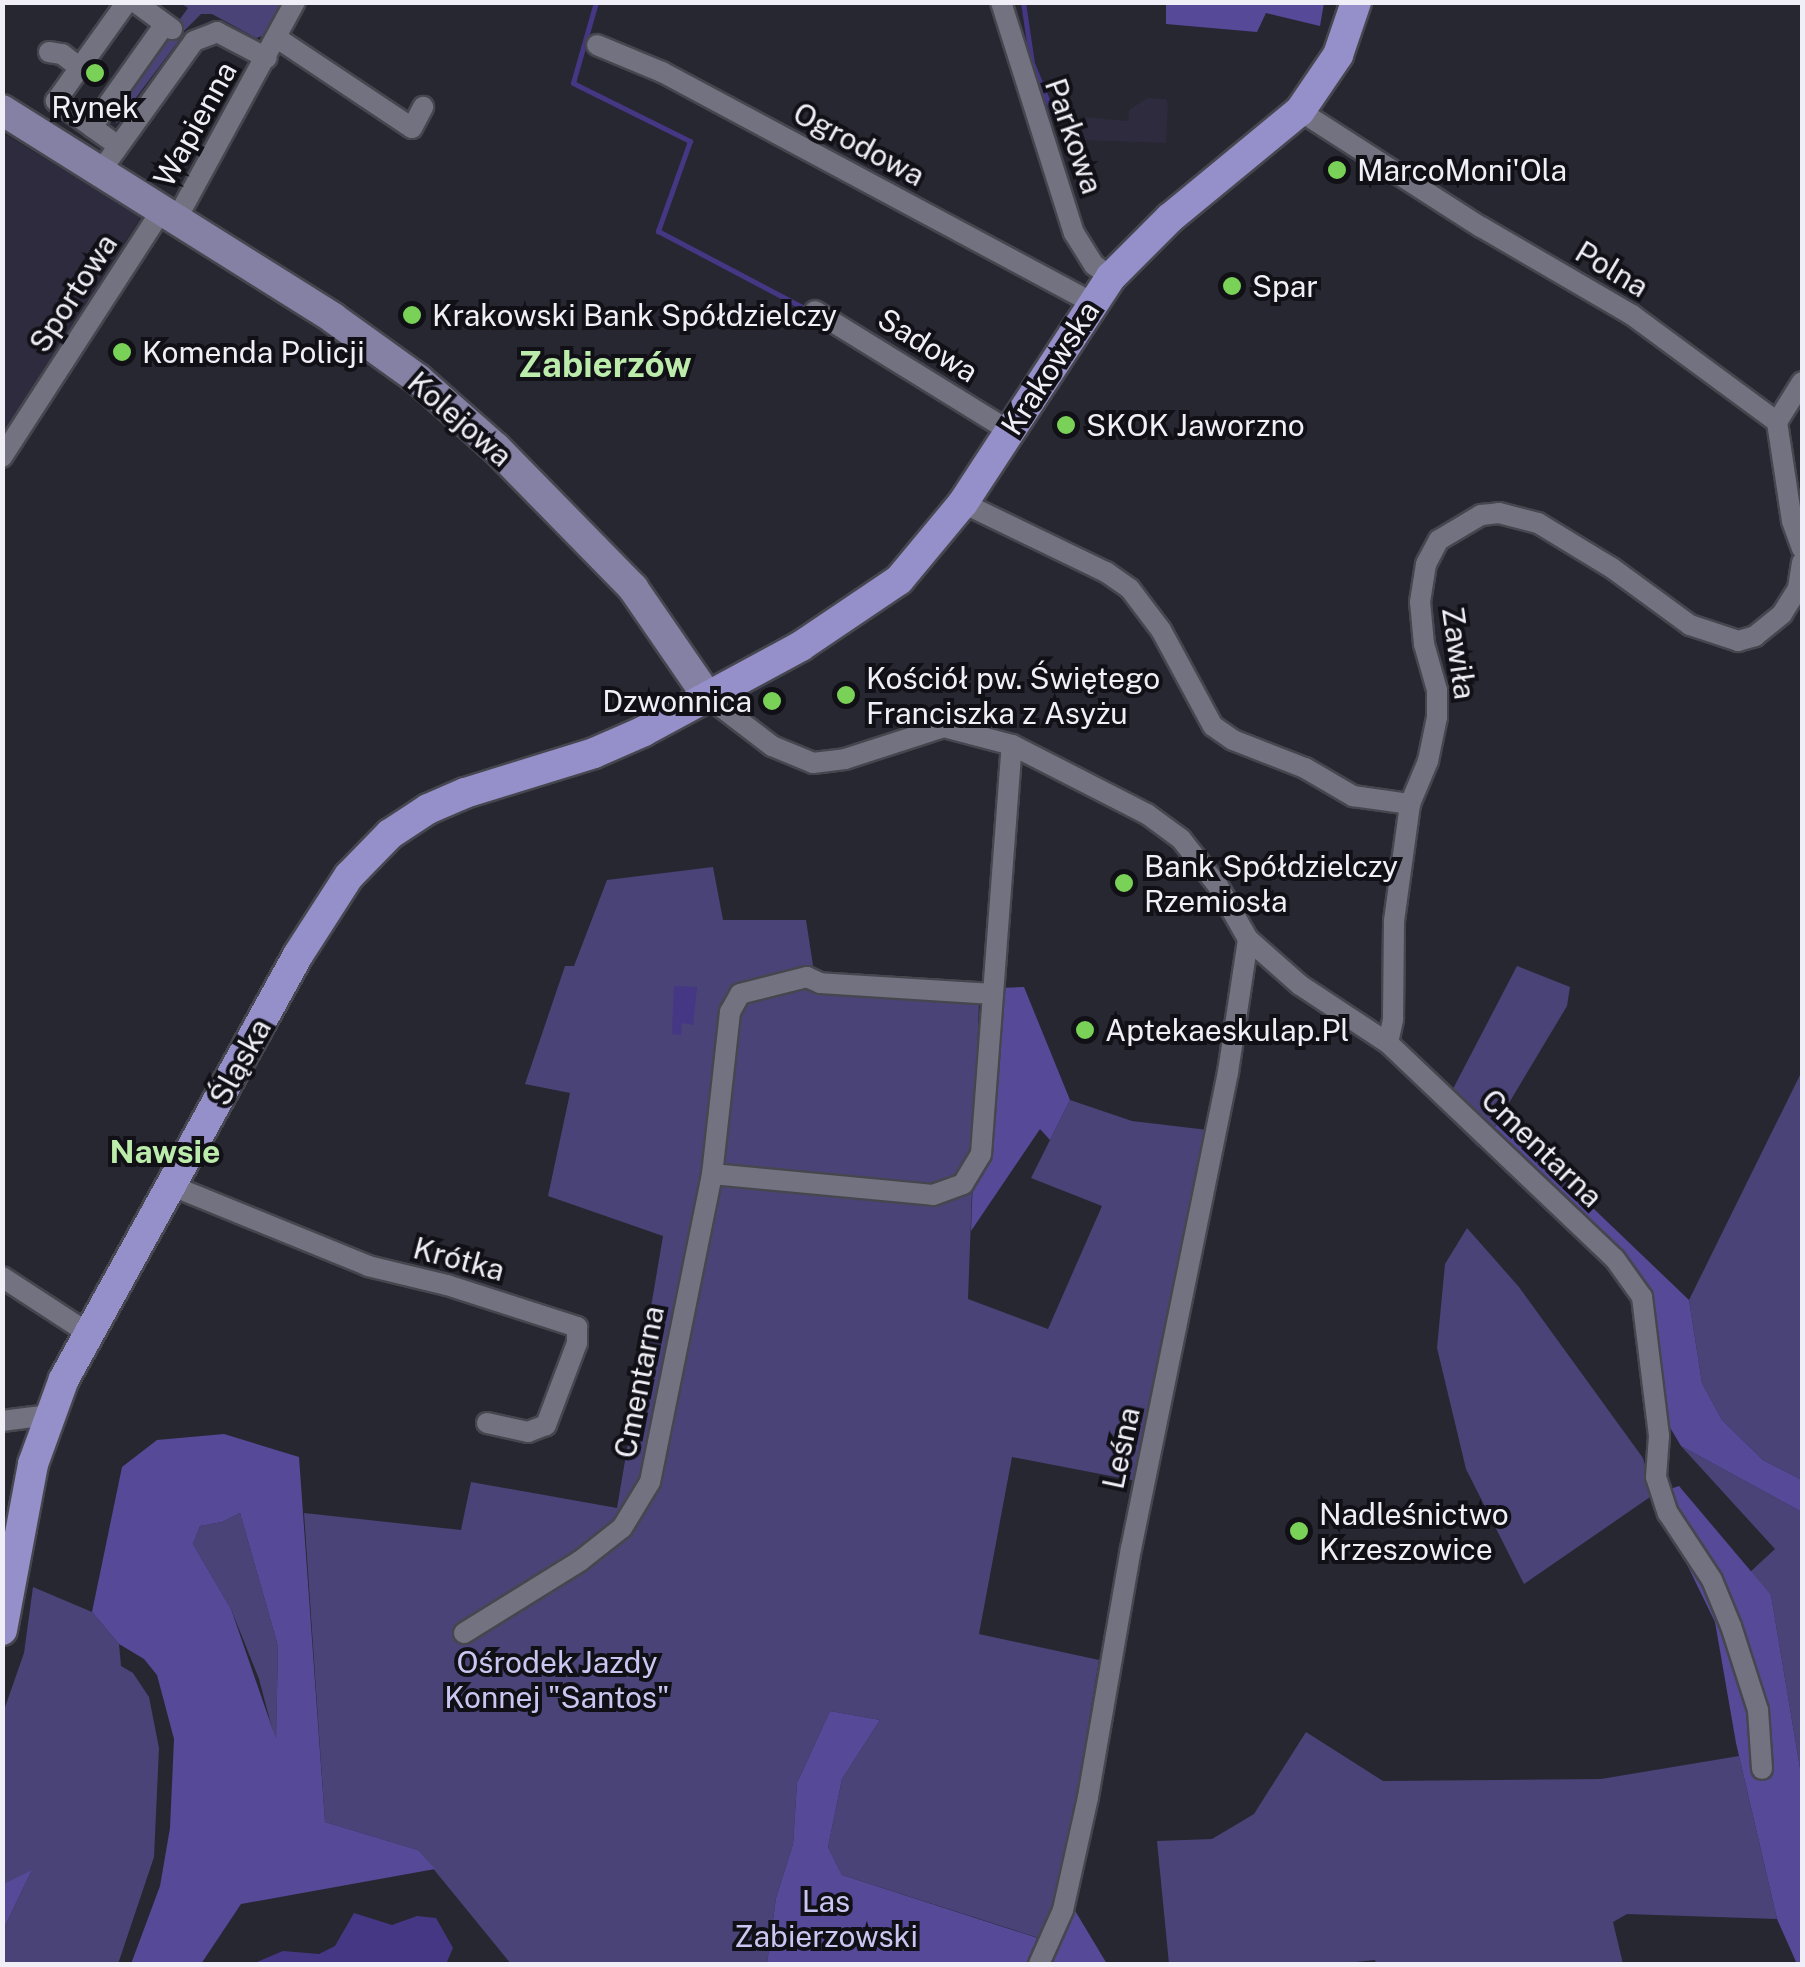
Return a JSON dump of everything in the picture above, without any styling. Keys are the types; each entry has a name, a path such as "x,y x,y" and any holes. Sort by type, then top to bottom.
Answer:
{"main road":[{"name":"Krakowska","path":"708,697 880,596 918,561 963,503 1090,302 1170,218 1300,110 1338,56 1356,2"},
{"name":"Śląska","path":"2,1630 25,1497 48,1415 170,1185 298,956 349,876 376,847 428,809 465,792 594,753 708,697"}],"street":[{"path":"127,2 56,101 107,133 156,14"},
{"name":"Wapienna","path":"169,215 267,58 295,2"},
{"name":"Parkowa","path":"1001,2 1074,233 1094,265 1110,277"},
{"name":"Wapienna","path":"100,172 194,42 217,32 267,58"},
{"path":"277,38 412,128 423,107"},
{"name":"Ogrodowa","path":"597,45 662,72 1090,302"},
{"path":"48,52 80,68"},
{"name":"Kolejowa","path":"2,110 333,318 418,379 496,448 633,588 708,697"},
{"name":"Polna","path":"1300,110 1481,227 1632,315 1776,422"},
{"name":"Sportowa","path":"2,458 169,215"},
{"name":"Sadowa","path":"816,311 1009,431"},
{"path":"1802,382 1776,422 1792,521 1802,548"},
{"path":"963,503 1106,572 1130,589 1161,630 1213,726 1234,740 1304,768 1353,796 1410,804"},
{"name":"Zawiła","path":"1388,1043 1393,1019 1394,921 1410,804 1428,761 1437,717 1438,690 1424,644 1420,602 1426,564 1439,540 1456,526 1481,515 1500,514 1538,523 1612,568 1690,625 1738,641 1755,636 1782,614 1798,588 1802,562"},
{"name":"Cmentarna","path":"708,697 772,746 814,763 845,760 944,727 1012,745 1147,814 1180,839 1218,886 1248,939 1300,985 1388,1043 1614,1259 1642,1297 1660,1436 1656,1477 1668,1513 1712,1580 1731,1626 1758,1710 1762,1769"},
{"path":"712,1174 933,1195 963,1184 981,1154 1012,745"},
{"name":"Leśna","path":"1039,1964 1063,1910 1088,1797 1131,1549 1228,1072 1248,939"},
{"name":"Cmentarna","path":"464,1633 580,1561 622,1528 650,1482 712,1174 730,1012 740,994 807,977 820,983 993,994"},
{"name":"Krótka","path":"170,1185 368,1266 447,1285 577,1327 577,1343 546,1425 528,1432 487,1424"},
{"path":"2,1276 88,1334"},
{"path":"2,1420 48,1415"}],"shaded area":[{"path":"1147,98 1166,99 1166,143 1081,140 1083,117 1128,121 1129,110"},
{"path":"3,133 141,217 3,433"},
{"path":"674,986 697,987 693,1025 682,1023 681,1035 672,1034"},
{"path":"354,1913 392,1925 417,1916 436,1918 453,1948 446,1964 252,1964 283,1951 319,1954 335,1946"}],"green space":[{"path":"1166,2 1324,3 1320,26 1266,13 1257,32 1166,24"},
{"path":"283,3 266,35 256,38 212,14 201,14 183,32 175,26 188,8 182,4"},
{"path":"170,32 180,39 117,123 109,118"},
{"name":"Ośrodek Jazdy Konnej \"Santos\"","path":"713,867 723,920 806,920 816,985 979,1003 968,1299 1048,1329 1102,1206 1031,1178 1070,1100 1132,1121 1208,1130 1137,1481 1012,1457 979,1634 1099,1660 1065,1866 1042,1939 842,1875 828,1847 842,1779 880,1720 830,1711 797,1783 793,1844 776,1898 767,1964 511,1964 418,1850 325,1822 304,1513 461,1530 471,1482 617,1508 663,1236 548,1196 570,1093 525,1084 565,966 574,966 607,880"},
{"path":"1517,966 1570,987 1567,1006 1491,1133 1478,1147 1442,1110"},
{"path":"1024,987 1070,1100 1050,1140 1040,1129 971,1231 973,1177 1000,988"},
{"path":"1802,1071 1802,1480 1763,1460 1722,1420 1702,1383 1689,1300"},
{"path":"1500,1119 1689,1300 1702,1383 1722,1420 1763,1460 1802,1480 1802,1512 1681,1446 1665,1419 1650,1298 1632,1264 1491,1133"},
{"path":"1467,1228 1519,1287 1643,1458 1653,1495 1524,1584 1466,1469 1437,1348 1445,1264"},
{"path":"224,1434 299,1457 325,1822 418,1850 435,1869 241,1904 201,1964 131,1964 160,1886 170,1828 174,1739 157,1675 144,1659 119,1644 92,1612 122,1467 157,1440","holes":["240,1513 278,1646 276,1739 231,1609 193,1544 200,1526"]},
{"path":"1681,1446 1802,1512 1802,1780 1771,1595 1749,1573 1775,1549"},
{"path":"1679,1486 1771,1595 1802,1780 1802,1964 1797,1964 1777,1919 1736,1743 1715,1622 1653,1495"},
{"path":"240,1513 278,1646 276,1743 259,1679 231,1609 193,1544 200,1526"},
{"path":"33,1587 92,1612 119,1644 121,1666 133,1673 149,1697 159,1748 154,1857 118,1964 3,1964 3,1930 31,1872 3,1884 3,1713 24,1653"},
{"name":"Las Zabierzowski","path":"830,1711 880,1720 842,1779 828,1847 842,1875 1056,1944 1074,1909 1107,1964 767,1964 776,1898 793,1844 797,1783"},
{"path":"1306,1732 1383,1781 1601,1779 1739,1756 1777,1919 1627,1914 1613,1922 1623,1964 1376,1964 1375,1960 1337,1964 1169,1964 1157,1841 1212,1839 1254,1814"},
{"path":"32,1870 3,1930 3,1884"}],"waterway":[{"path":"596,2 573,83 690,141 658,231 810,311"},
{"path":"1023,2 1032,63 1055,119"}],"place":[{"name":"Rynek","path":"95,73"},
{"name":"MarcoMoni'Ola","path":"1337,170"},
{"name":"Spar","path":"1232,286"},
{"name":"Krakowski Bank Spółdzielczy","path":"412,315"},
{"name":"Komenda Policji","path":"122,352"},
{"name":"SKOK Jaworzno","path":"1066,425"},
{"name":"Kościół pw. Świętego Franciszka z Asyżu","path":"846,695"},
{"name":"Dzwonnica","path":"772,701"},
{"name":"Bank Spółdzielczy Rzemiosła","path":"1124,883"},
{"name":"Aptekaeskulap.Pl","path":"1085,1030"},
{"name":"Nadleśnictwo Krzeszowice","path":"1299,1531"}],"district":[{"name":"Zabierzów","path":"605,365"},
{"name":"Nawsie","path":"165,1152"}]}
